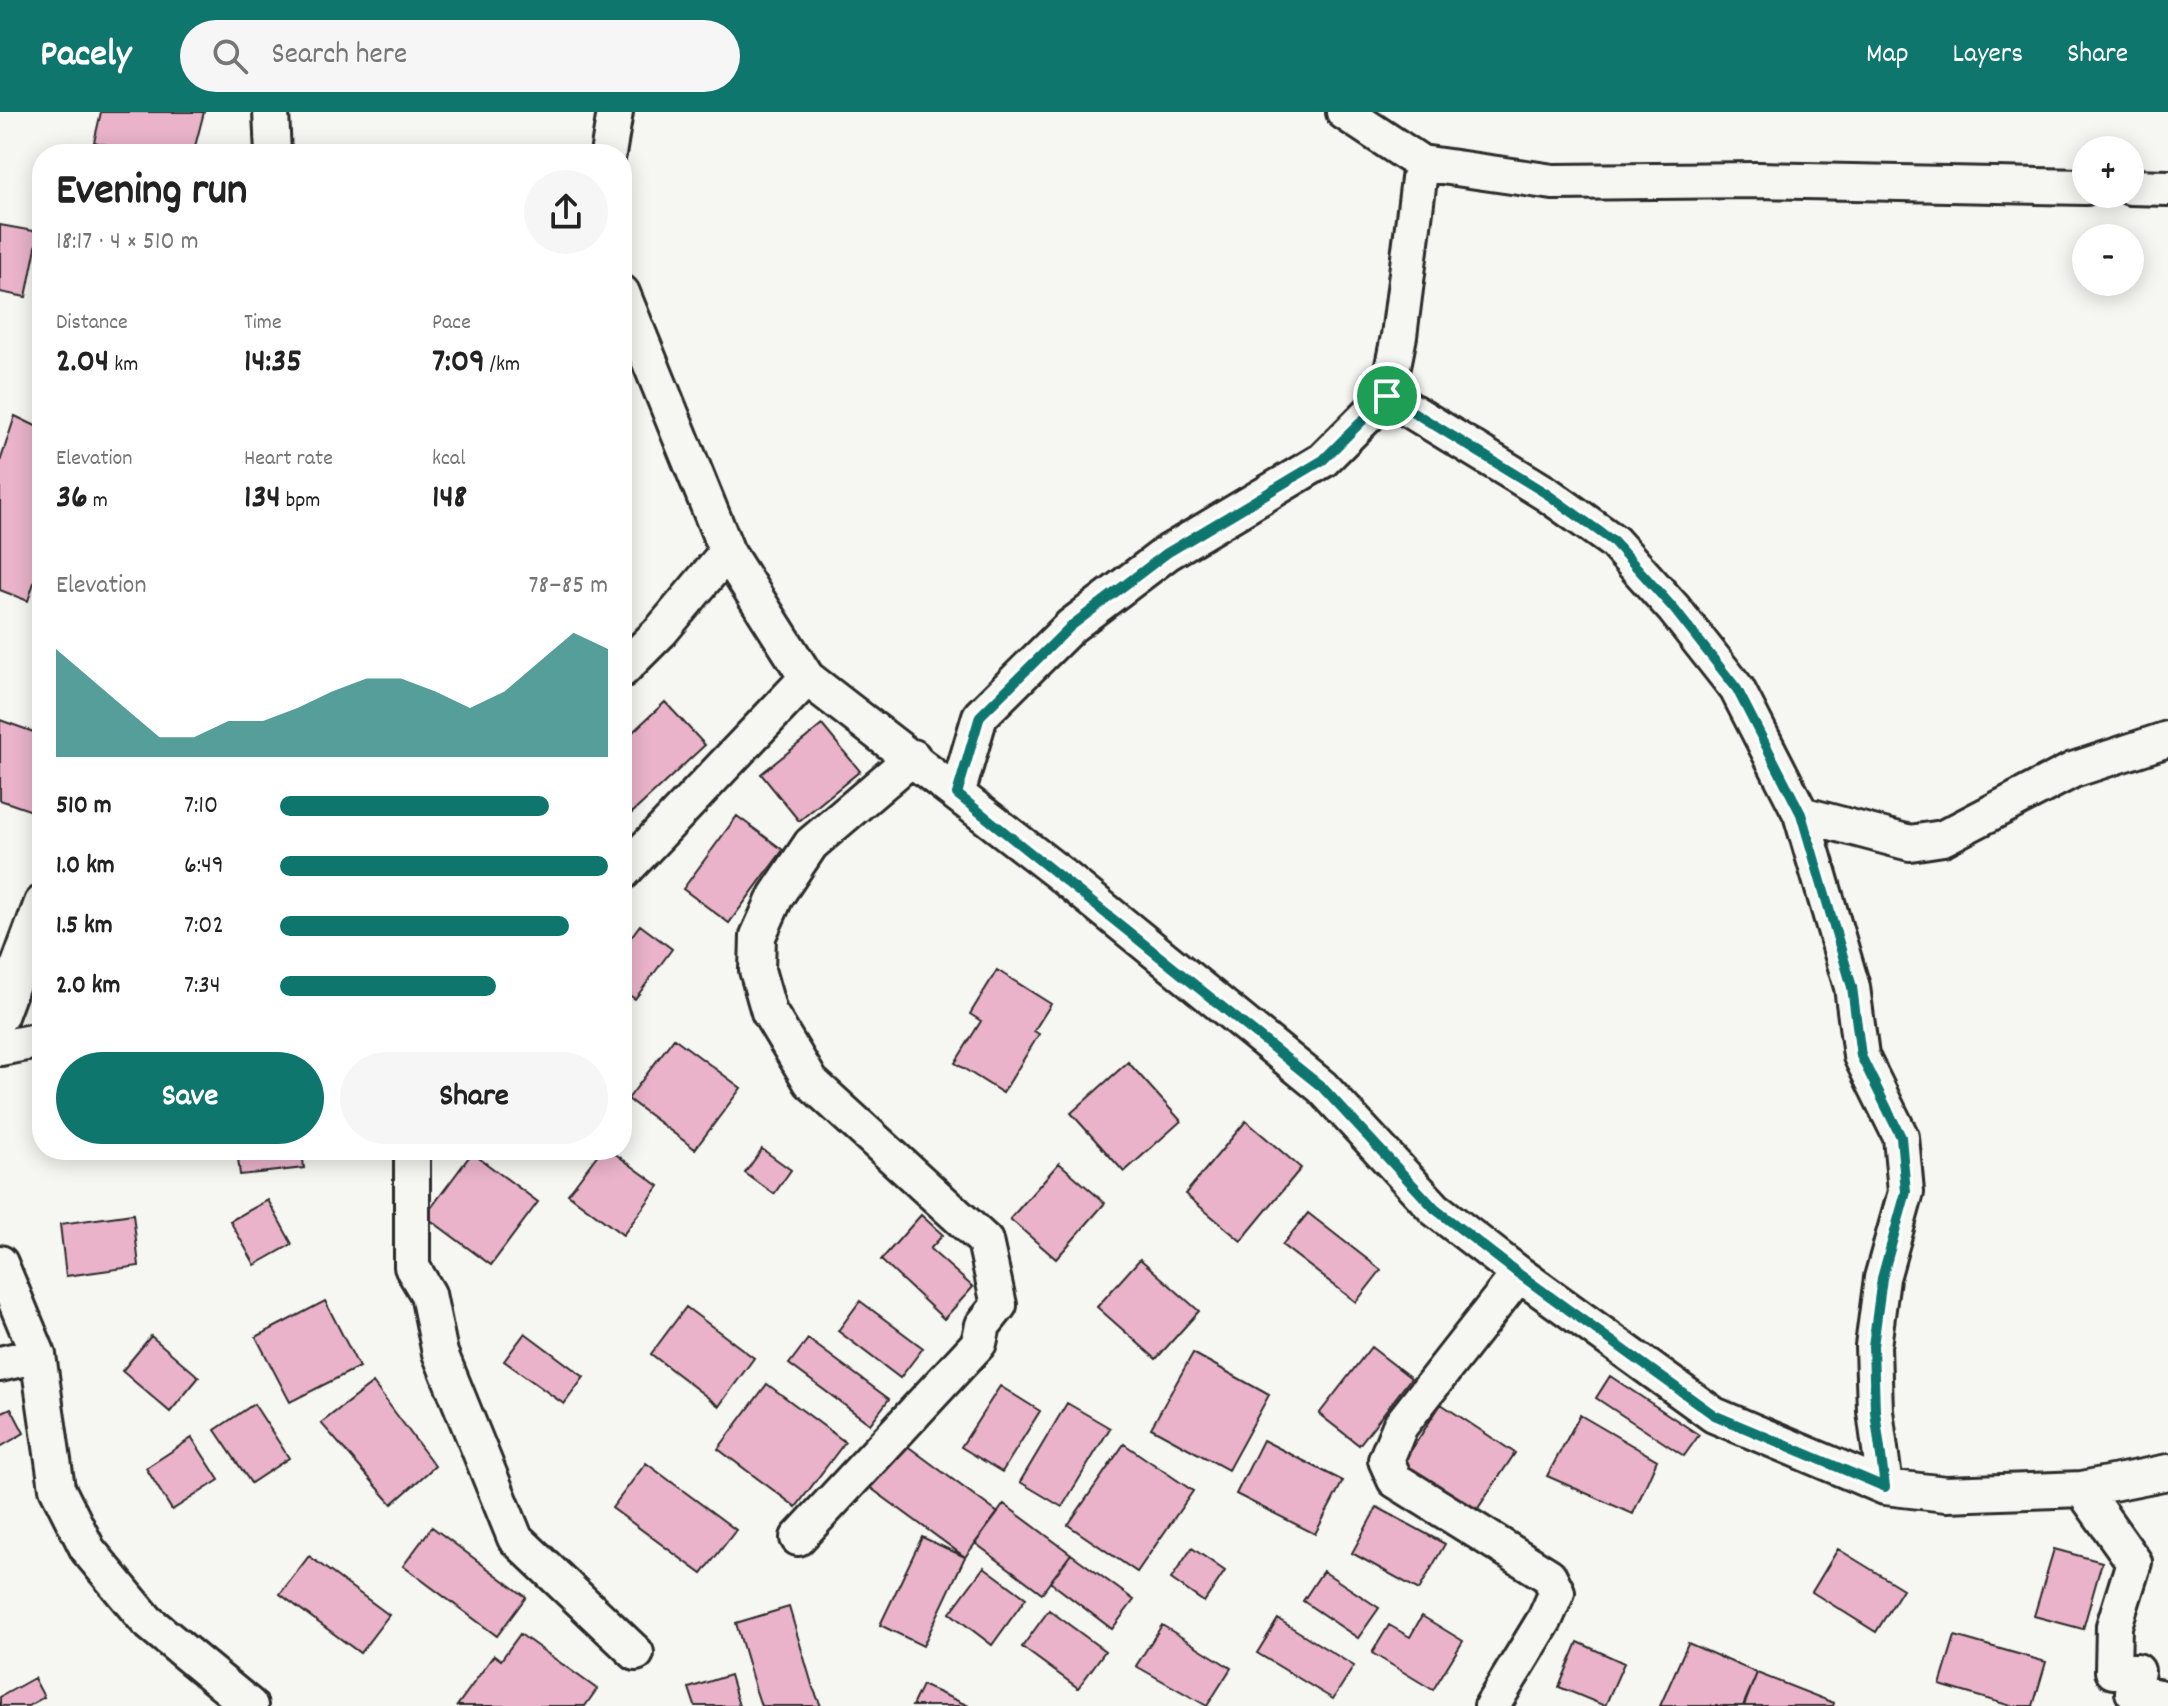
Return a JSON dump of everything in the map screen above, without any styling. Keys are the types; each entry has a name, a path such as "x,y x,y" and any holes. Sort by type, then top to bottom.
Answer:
{"street":[{"path":"271,112 273,144"},
{"path":"610,144 615,112"},
{"path":"1344,112 1421,163 1553,182 1758,180 2072,187"},
{"path":"957,794 980,716 1071,626 1167,553 1323,460 1387,396 1399,336 1421,163"},
{"path":"2144,187 2168,188"},
{"path":"632,318 727,552 807,678 913,757 1322,1087 1435,1209 1519,1274 1714,1415 1885,1487 1946,1494 2082,1489 2168,1472"},
{"path":"1387,396 1547,494 1614,542 1674,609 1737,689 1801,814 1852,987 1861,1056 1901,1137 1906,1192 1882,1278 1873,1346 1875,1411 1885,1487"},
{"path":"632,660 661,631 727,552"},
{"path":"632,862 807,678"},
{"path":"1801,814 1910,843 1943,838 2073,770 2168,739"},
{"path":"798,1538 979,1343 983,1325 999,1305 985,1241 811,1082 769,1012 757,970 758,936 776,896 811,844 913,757"},
{"path":"0,1016 32,930"},
{"path":"0,1048 32,1042"},
{"path":"412,1160 412,1267 428,1294 440,1353 515,1538 636,1653"},
{"path":"0,1263 38,1355 57,1488 88,1550 147,1621 250,1706"},
{"path":"1492,1706 1545,1619 1557,1592 1549,1576 1395,1480 1386,1460 1400,1426 1519,1274"},
{"path":"0,1364 38,1355"},
{"path":"2082,1489 2134,1562 2114,1626 2113,1671 2137,1671 2133,1692 2168,1699"}],"building":[{"path":"101,112 204,112 196,144 94,142"},
{"path":"0,225 32,231 32,267 26,297 0,292"},
{"path":"15,416 32,424 32,589 28,601 0,590 0,462"},
{"path":"665,702 705,745 632,813 632,733"},
{"path":"0,720 32,731 32,811 0,800"},
{"path":"822,725 860,771 799,821 761,774"},
{"path":"737,816 783,850 729,923 683,889"},
{"path":"640,925 672,949 635,999 632,997 632,936"},
{"path":"997,970 1051,1004 1034,1031 1039,1034 1003,1093 955,1063 981,1021 970,1014"},
{"path":"674,1038 741,1088 695,1149 632,1102 632,1094"},
{"path":"1128,1062 1181,1121 1124,1172 1071,1113"},
{"path":"1246,1121 1301,1168 1241,1241 1185,1194"},
{"path":"762,1149 791,1170 774,1194 745,1173"},
{"path":"238,1160 303,1160 304,1168 240,1175"},
{"path":"467,1160 481,1160 538,1202 491,1265 425,1216"},
{"path":"594,1160 624,1160 659,1186 623,1235 568,1194"},
{"path":"1059,1163 1105,1203 1056,1259 1010,1219"},
{"path":"268,1200 292,1244 255,1265 230,1221"},
{"path":"1308,1213 1381,1270 1356,1302 1282,1245"},
{"path":"133,1214 139,1266 66,1276 60,1224"},
{"path":"921,1215 943,1235 930,1249 973,1287 944,1319 881,1260"},
{"path":"1140,1259 1199,1311 1156,1359 1097,1307"},
{"path":"325,1301 359,1367 290,1402 256,1337"},
{"path":"860,1301 923,1348 900,1378 838,1331"},
{"path":"686,1307 754,1358 719,1406 651,1354"},
{"path":"525,1333 584,1377 564,1404 504,1361"},
{"path":"151,1336 199,1377 170,1412 122,1371"},
{"path":"808,1339 889,1399 870,1424 789,1364"},
{"path":"1371,1347 1411,1378 1359,1445 1319,1414"},
{"path":"1193,1353 1269,1395 1228,1470 1151,1428"},
{"path":"1610,1376 1699,1435 1684,1456 1596,1398"},
{"path":"373,1383 435,1466 392,1504 321,1423"},
{"path":"767,1384 845,1442 796,1507 718,1449"},
{"path":"1000,1386 1040,1411 1002,1472 961,1447"},
{"path":"1067,1403 1110,1428 1062,1507 1020,1482"},
{"path":"254,1404 289,1458 251,1483 215,1430"},
{"path":"1441,1404 1515,1453 1474,1514 1401,1466"},
{"path":"11,1408 24,1433 0,1447 0,1413"},
{"path":"1580,1415 1657,1460 1633,1514 1547,1476"},
{"path":"192,1438 219,1480 172,1510 146,1468"},
{"path":"1263,1440 1343,1481 1315,1534 1236,1494"},
{"path":"902,1442 998,1513 965,1557 868,1486"},
{"path":"1124,1444 1193,1491 1137,1572 1068,1525"},
{"path":"646,1463 736,1530 702,1574 612,1508"},
{"path":"1004,1504 1071,1554 1042,1593 975,1543"},
{"path":"1377,1507 1445,1544 1419,1590 1352,1553"},
{"path":"432,1527 526,1597 497,1636 403,1566"},
{"path":"922,1537 965,1557 923,1646 880,1625"},
{"path":"1192,1548 1225,1571 1204,1602 1171,1579"},
{"path":"1838,1549 1903,1589 1876,1632 1812,1592"},
{"path":"2054,1549 2102,1562 2083,1629 2034,1616"},
{"path":"1071,1554 1134,1600 1112,1629 1050,1582"},
{"path":"309,1556 389,1615 360,1653 280,1594"},
{"path":"984,1567 1026,1598 992,1645 950,1613"},
{"path":"1323,1571 1379,1608 1358,1638 1303,1601"},
{"path":"789,1607 821,1706 761,1706 756,1691 736,1623"},
{"path":"1049,1610 1105,1651 1078,1688 1022,1647"},
{"path":"1422,1616 1463,1641 1433,1690 1372,1653 1389,1625 1410,1637"},
{"path":"1278,1619 1354,1666 1333,1699 1257,1653"},
{"path":"1162,1625 1231,1668 1207,1706 1136,1666"},
{"path":"520,1634 597,1689 585,1706 457,1706 494,1655 501,1660"},
{"path":"1955,1636 2046,1662 2033,1706 2011,1706 1940,1685"},
{"path":"1578,1642 1624,1663 1605,1706 1559,1687"},
{"path":"1688,1643 1757,1673 1743,1706 1660,1706"},
{"path":"1757,1673 1834,1703 1833,1706 1744,1706"},
{"path":"730,1675 739,1706 695,1706 689,1688"},
{"path":"34,1678 44,1697 28,1706 0,1706 0,1697"},
{"path":"922,1685 969,1706 912,1706"}],"route":[{"path":"1387,396 1547,494 1614,542 1674,609 1737,689 1801,814 1852,987 1861,1056 1881,1091 1901,1137 1906,1192 1882,1278 1873,1346 1875,1411 1885,1487 1714,1415 1519,1274 1435,1209 1322,1087 957,794 980,716 1071,626 1167,553 1323,460 1387,396"}]}
